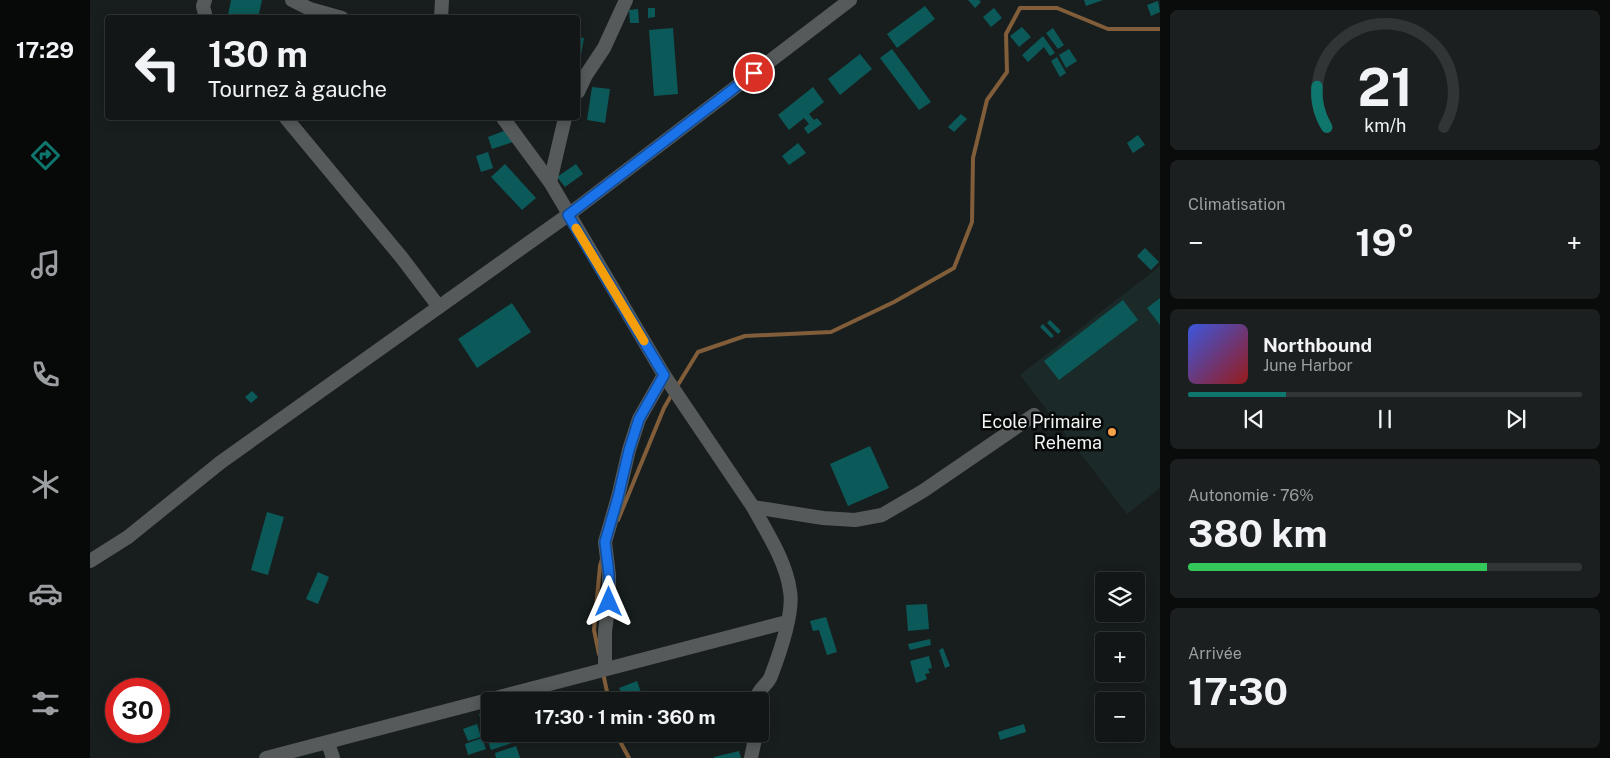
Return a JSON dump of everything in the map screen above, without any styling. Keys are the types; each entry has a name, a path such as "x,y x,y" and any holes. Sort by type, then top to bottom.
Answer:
{"street":[{"path":"204,0 205,15"},
{"path":"292,0 332,15"},
{"path":"442,0 442,15"},
{"path":"580,88 604,48 626,0"},
{"path":"90,561 128,536 221,462 568,215 850,0"},
{"path":"288,120 402,258 439,307"},
{"path":"504,120 550,182 664,375 753,507 785,570 791,592 788,622 770,679 761,687 759,692"},
{"path":"550,182 565,120"},
{"path":"606,669 605,631 609,602 609,575 605,542 639,419 664,375"},
{"path":"753,507 823,518 855,520 882,515 923,491 1034,415"},
{"path":"266,758 328,744 788,622"},
{"path":"751,758 754,742"},
{"path":"328,744 334,758"}],"shaded area":[{"name":"Ecole Primaire Rehema","path":"1160,266 1160,488 1127,514 1020,375"}],"building":[{"path":"231,0 262,0 259,15 228,15"},
{"path":"968,0 979,0 981,2 975,8"},
{"path":"1084,0 1103,0 1086,6"},
{"path":"1158,1 1160,12 1151,16 1147,5"},
{"path":"925,6 935,19 897,48 887,34"},
{"path":"648,8 655,8 655,17 648,18"},
{"path":"994,8 1002,18 991,27 983,17"},
{"path":"638,9 639,23 630,23 629,10"},
{"path":"1022,27 1031,37 1019,47 1010,36"},
{"path":"673,28 678,94 654,96 649,30"},
{"path":"1053,28 1064,45 1058,49 1046,33"},
{"path":"1043,36 1055,53 1050,56 1044,47 1028,62 1022,55"},
{"path":"580,37 584,38 580,55"},
{"path":"892,49 931,102 919,110 880,58"},
{"path":"1069,49 1077,61 1066,68 1059,55"},
{"path":"860,54 872,69 840,95 828,79"},
{"path":"1057,57 1066,73 1060,77 1051,61"},
{"path":"592,87 610,89 605,123 587,120"},
{"path":"813,87 824,102 809,114 814,120 817,118 822,124 808,134 804,128 809,124 804,118 789,130 778,115"},
{"path":"961,114 967,119 954,132 948,127"},
{"path":"509,129 513,142 492,149 488,137"},
{"path":"1138,135 1145,145 1133,153 1127,143"},
{"path":"798,143 806,153 789,165 782,156"},
{"path":"488,152 493,168 481,172 476,156"},
{"path":"505,164 536,198 522,210 491,177"},
{"path":"576,164 583,174 565,187 557,177"},
{"path":"1145,248 1159,262 1151,270 1137,256"},
{"path":"1160,298 1160,325 1147,308"},
{"path":"1123,300 1138,320 1059,380 1044,361"},
{"path":"512,303 531,332 477,368 458,339"},
{"path":"1050,320 1061,331 1058,334 1047,323"},
{"path":"1043,324 1054,336 1051,338 1040,327"},
{"path":"252,391 258,397 251,403 245,397"},
{"path":"870,446 889,488 848,506 830,464"},
{"path":"267,512 284,517 268,575 251,570"},
{"path":"318,572 329,577 318,604 306,599"},
{"path":"927,604 929,629 908,631 906,605"},
{"path":"826,617 837,652 827,655 819,630 813,631 810,621"},
{"path":"930,639 931,645 910,650 908,644"},
{"path":"943,648 950,666 945,668 939,650"},
{"path":"929,656 932,668 928,669 930,673 925,674 927,679 916,683 910,661"},
{"path":"637,681 641,692 621,692 619,688"},
{"path":"477,724 481,737 468,741 463,729"},
{"path":"1024,724 1026,732 1000,740 998,732"},
{"path":"481,738 481,742 483,742 486,749 468,755 465,744"},
{"path":"488,742 515,742 491,750"},
{"path":"516,746 520,758 496,758 495,753"},
{"path":"739,751 741,758 714,758 714,757"}],"waterway":[{"path":"676,388 698,352 745,336 831,332 894,302 954,268 972,222 973,158 987,100 1007,72 1006,34 1020,8 1057,8 1108,29 1160,29"},
{"path":"618,520 664,408 672,394"},
{"path":"599,654 594,630 602,559"},
{"path":"603,673 607,692"},
{"path":"620,742 629,758"}],"slow traffic":[{"path":"576,228 644,341"}],"place":[{"name":"Ecole Primaire Rehema","path":"1112,432"}],"route":[{"path":"609,602 609,575 605,542 639,419 664,375 568,215 754,73"}]}
